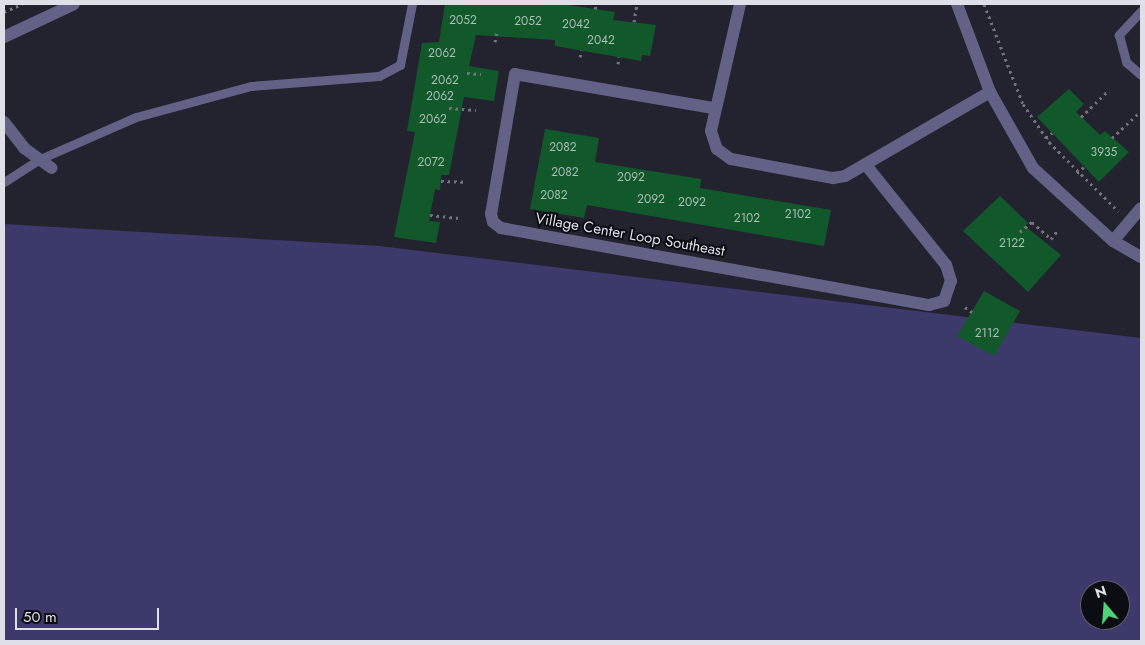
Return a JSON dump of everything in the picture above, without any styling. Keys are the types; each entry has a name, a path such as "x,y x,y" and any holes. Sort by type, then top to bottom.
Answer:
{"street":[{"path":"4,37 74,4"},
{"path":"740,4 713,108 711,131 717,149 731,159 833,178 865,164 990,92"},
{"path":"957,4 990,92 1033,168 1113,241 1141,257"},
{"name":"Village Center Loop Southeast","path":"713,108 515,74 491,214 493,222 501,228 929,305 944,301 951,281 946,265 865,164"},
{"path":"4,122 40,159 52,168"},
{"path":"1113,241 1141,208"}],"lane":[{"path":"4,182 40,159 136,117 251,86 378,76 400,65 412,4"},
{"path":"1141,11 1119,35 1126,62 1141,75"}],"path":[{"path":"4,12 22,4"},
{"path":"596,4 596,9"},
{"path":"634,22 637,4"},
{"path":"984,4 1009,76 1046,138 1078,173 1130,221"},
{"path":"495,42 497,32"},
{"path":"580,57 582,50"},
{"path":"618,64 619,57"},
{"path":"467,73 481,74"},
{"path":"1081,116 1107,92"},
{"path":"449,108 476,110"},
{"path":"1112,138 1138,113"},
{"path":"1046,138 1052,133"},
{"path":"1078,173 1084,167"},
{"path":"441,181 465,182"},
{"path":"430,215 459,218"},
{"path":"1020,232 1032,222 1051,238 1057,231"},
{"path":"964,306 972,312"}],"shaded area":[{"path":"4,224 379,246 1141,338 1141,641 4,641"}],"building":[{"path":"445,4 561,4 615,12 613,20 656,25 650,56 642,55 641,61 555,46 555,40 476,35 469,66 499,71 494,101 464,97 449,175 441,175 440,190 435,189 429,221 440,222 436,243 394,237 415,132 407,131 422,43 439,42"},
{"path":"1069,89 1084,104 1076,112 1100,135 1105,131 1129,152 1099,182 1037,117"},
{"path":"545,129 599,138 595,162 701,179 700,188 831,210 824,246 587,205 584,218 530,209"},
{"path":"1000,196 1028,223 1025,226 1061,255 1028,292 963,231"},
{"path":"984,291 1020,311 994,356 957,336"}]}
